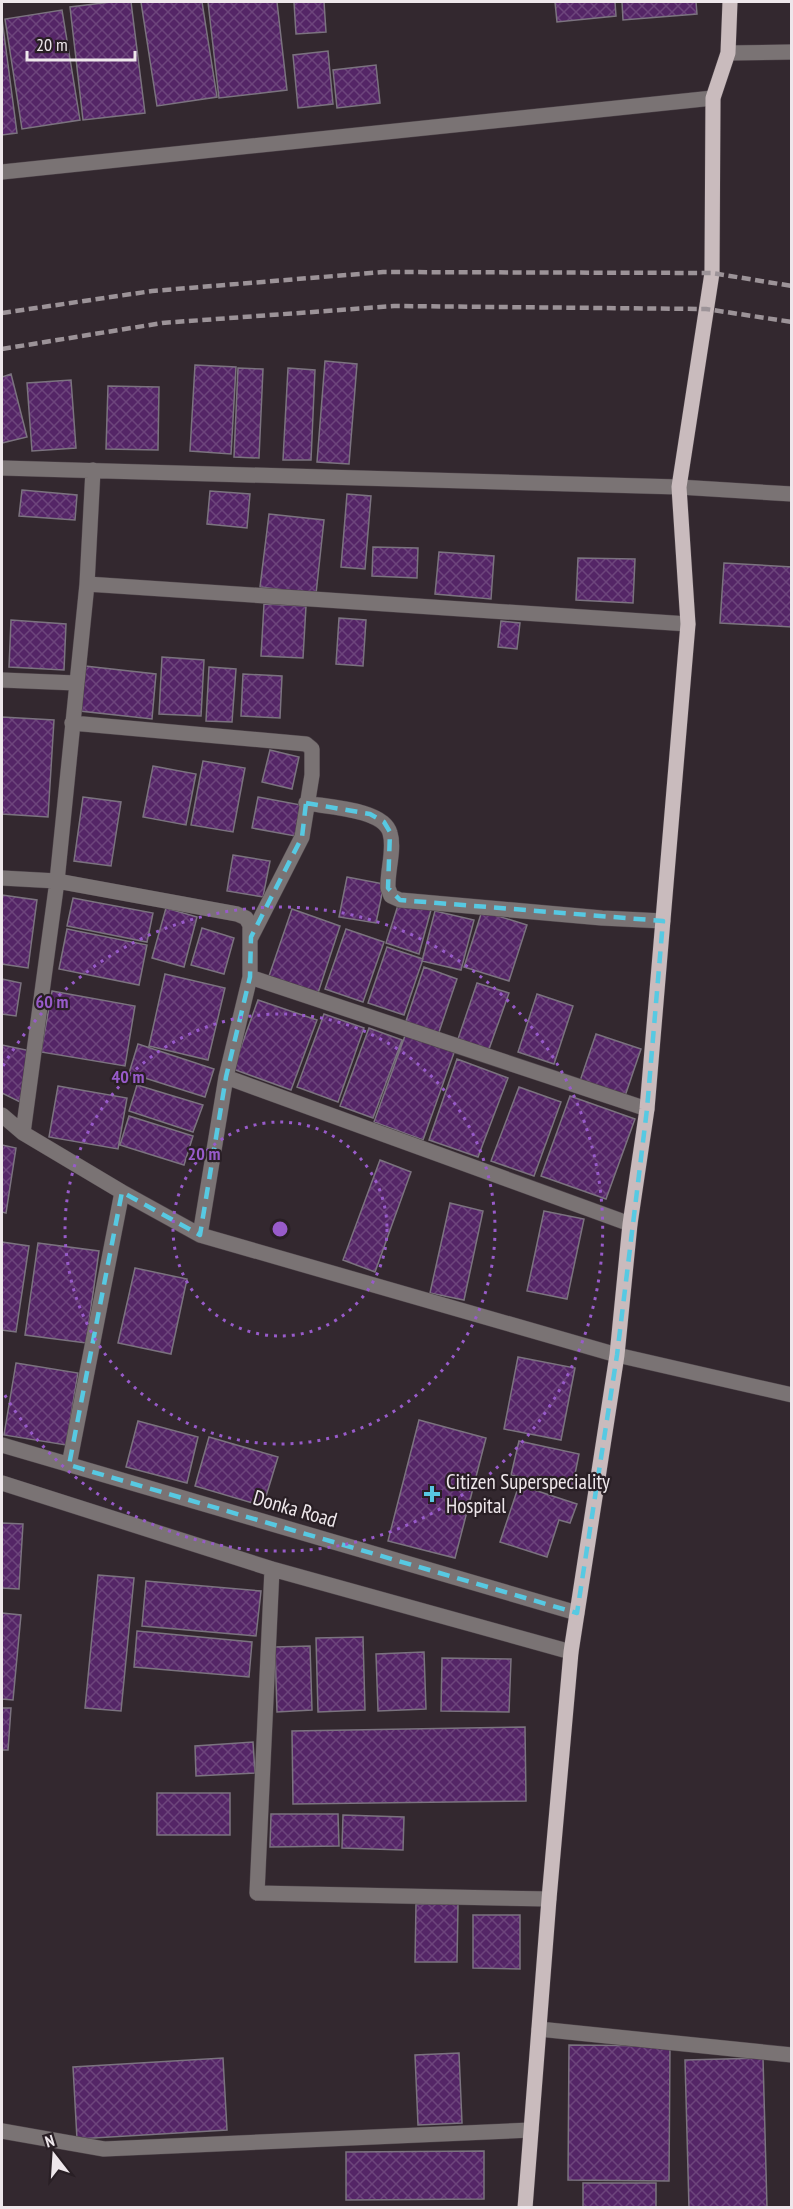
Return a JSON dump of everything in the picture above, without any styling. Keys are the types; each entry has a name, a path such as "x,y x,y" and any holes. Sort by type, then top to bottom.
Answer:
{"main road":[{"path":"525,2208 571,1652 617,1355 630,1224 647,1110 688,624 679,487 712,273 713,98 728,53 730,2"}],"street":[{"path":"728,53 792,52"},
{"path":"2,172 713,98"},
{"path":"2,468 679,487 792,494"},
{"path":"23,1132 57,881 87,584 93,470"},
{"path":"87,584 688,624"},
{"path":"2,680 76,683"},
{"path":"72,723 306,744 312,749 314,757 302,837 251,937"},
{"path":"306,803 370,814 384,822 390,832 388,888 391,896 400,900 602,918 663,921"},
{"path":"2,878 57,881 237,914 246,918 250,925 250,977 226,1077 200,1235"},
{"path":"250,977 647,1110"},
{"path":"226,1077 630,1224"},
{"path":"2,1116 23,1132 122,1192 200,1235 617,1355 792,1395"},
{"path":"69,1465 122,1192"},
{"name":"Donka Road","path":"2,1445 577,1612"},
{"path":"2,1483 272,1569 571,1652"},
{"path":"272,1569 257,1893 549,1899"},
{"path":"539,2029 792,2055"},
{"path":"2,2131 104,2149 531,2130"}],"highlighted area":[{"path":"306,803 370,814 384,822 390,832 388,888 400,900 663,921 647,1109 617,1355 577,1613 69,1465 122,1192 200,1235 226,1077 250,977 251,937 302,837"}],"building":[{"path":"131,2 145,113 83,120 70,7"},
{"path":"141,2 202,2 217,97 157,106"},
{"path":"208,2 277,2 287,90 219,98"},
{"path":"294,2 324,2 326,32 296,34"},
{"path":"555,2 615,2 616,16 557,22"},
{"path":"622,2 696,2 697,14 623,20"},
{"path":"62,10 80,120 22,129 5,19"},
{"path":"2,19 17,133 2,135"},
{"path":"328,51 333,104 298,108 293,55"},
{"path":"376,65 380,103 337,108 333,70"},
{"path":"325,361 357,364 349,464 317,462"},
{"path":"195,365 236,367 231,454 190,451"},
{"path":"238,368 263,369 259,458 234,457"},
{"path":"288,368 315,370 311,460 283,460"},
{"path":"11,374 27,437 2,443 2,377"},
{"path":"71,380 76,448 32,451 27,383"},
{"path":"108,386 159,387 158,450 106,449"},
{"path":"22,490 77,495 75,520 19,516"},
{"path":"210,491 250,494 247,528 207,524"},
{"path":"347,494 371,496 365,569 341,567"},
{"path":"269,514 324,520 316,594 260,587"},
{"path":"373,547 418,548 417,578 372,576"},
{"path":"439,552 494,556 491,599 435,594"},
{"path":"578,558 635,559 633,603 576,600"},
{"path":"724,563 792,567 792,627 720,623"},
{"path":"264,604 306,606 303,658 261,656"},
{"path":"339,618 366,620 363,666 336,664"},
{"path":"11,620 66,624 64,670 9,667"},
{"path":"501,621 520,623 517,649 498,647"},
{"path":"162,657 204,660 201,716 159,714"},
{"path":"85,666 156,674 152,719 80,711"},
{"path":"209,667 236,669 232,722 206,721"},
{"path":"243,674 282,676 280,718 241,716"},
{"path":"2,717 54,720 48,817 2,814"},
{"path":"270,750 299,757 292,789 262,782"},
{"path":"203,761 245,768 233,832 191,825"},
{"path":"153,766 196,774 186,825 143,817"},
{"path":"83,797 121,802 111,866 74,861"},
{"path":"258,797 301,805 295,836 252,828"},
{"path":"233,855 270,861 263,897 227,891"},
{"path":"347,877 384,884 376,923 339,917"},
{"path":"2,895 37,900 28,968 2,964"},
{"path":"73,898 153,913 147,942 67,926"},
{"path":"399,902 431,910 419,954 386,943"},
{"path":"166,908 197,917 184,967 152,958"},
{"path":"292,909 340,926 317,996 268,979"},
{"path":"435,911 474,920 461,970 422,961"},
{"path":"482,911 527,925 509,981 464,967"},
{"path":"202,928 234,938 224,974 191,965"},
{"path":"67,929 147,945 139,985 59,969"},
{"path":"346,929 384,942 363,1002 325,989"},
{"path":"387,947 423,959 404,1015 368,1003"},
{"path":"424,967 457,979 438,1035 405,1024"},
{"path":"165,974 225,988 208,1060 149,1046"},
{"path":"2,979 21,983 16,1016 2,1014"},
{"path":"477,983 509,993 488,1052 457,1042"},
{"path":"52,991 135,1006 125,1066 41,1052"},
{"path":"537,994 573,1006 554,1064 518,1052"},
{"path":"258,1000 317,1020 291,1090 233,1069"},
{"path":"324,1014 364,1028 338,1102 297,1087"},
{"path":"369,1028 402,1040 373,1118 340,1106"},
{"path":"406,1033 455,1050 423,1140 374,1122"},
{"path":"596,1034 641,1049 624,1099 579,1084"},
{"path":"138,1044 214,1069 205,1097 129,1073"},
{"path":"2,1045 31,1051 20,1102 2,1093"},
{"path":"457,1059 508,1078 478,1157 429,1140"},
{"path":"137,1085 203,1105 193,1132 129,1111"},
{"path":"58,1086 127,1098 118,1149 49,1137"},
{"path":"519,1087 561,1102 534,1176 491,1161"},
{"path":"570,1096 635,1119 606,1199 541,1176"},
{"path":"129,1116 193,1136 184,1165 120,1145"},
{"path":"2,1145 16,1148 6,1213 2,1212"},
{"path":"380,1160 411,1172 375,1272 343,1260"},
{"path":"450,1203 483,1211 464,1300 430,1293"},
{"path":"544,1211 584,1219 567,1299 527,1291"},
{"path":"2,1242 29,1246 16,1332 2,1330"},
{"path":"38,1243 99,1251 86,1343 25,1335"},
{"path":"135,1268 187,1279 171,1354 118,1343"},
{"path":"518,1357 575,1368 561,1440 504,1429"},
{"path":"16,1363 78,1373 66,1445 4,1435"},
{"path":"419,1420 486,1438 455,1558 388,1541"},
{"path":"138,1421 198,1437 187,1483 126,1467"},
{"path":"209,1437 278,1457 263,1506 195,1486"},
{"path":"519,1441 579,1454 572,1489 511,1475"},
{"path":"519,1485 577,1504 570,1523 559,1520 547,1557 500,1542"},
{"path":"2,1523 23,1524 19,1589 2,1588"},
{"path":"98,1575 134,1578 121,1711 85,1708"},
{"path":"146,1581 261,1591 256,1636 142,1626"},
{"path":"2,1613 21,1615 13,1700 2,1699"},
{"path":"137,1631 252,1642 249,1677 134,1667"},
{"path":"363,1637 365,1710 318,1712 316,1638"},
{"path":"310,1646 312,1710 277,1712 275,1647"},
{"path":"424,1652 426,1709 378,1711 376,1654"},
{"path":"442,1658 511,1659 509,1712 441,1711"},
{"path":"2,1708 11,1708 8,1750 2,1750"},
{"path":"525,1727 526,1801 293,1804 292,1731"},
{"path":"253,1742 255,1773 196,1776 195,1746"},
{"path":"157,1793 230,1793 230,1835 157,1835"},
{"path":"271,1814 338,1814 339,1846 270,1847"},
{"path":"343,1815 404,1817 403,1850 342,1848"},
{"path":"416,1904 458,1904 457,1962 415,1962"},
{"path":"473,1915 520,1915 520,1969 473,1968"},
{"path":"569,2045 670,2046 669,2181 568,2180"},
{"path":"459,2053 462,2123 418,2125 415,2055"},
{"path":"223,2058 227,2130 77,2139 73,2067"},
{"path":"763,2058 767,2208 689,2208 685,2060"},
{"path":"484,2151 484,2199 346,2200 346,2152"},
{"path":"583,2183 656,2183 656,2208 583,2208"}],"railway":[{"path":"2,313 152,291 383,272 712,273 792,286"},
{"path":"2,349 162,323 394,306 706,309 792,322"}],"place":[{"name":"Citizen Superspeciality Hospital","path":"432,1494"}]}
